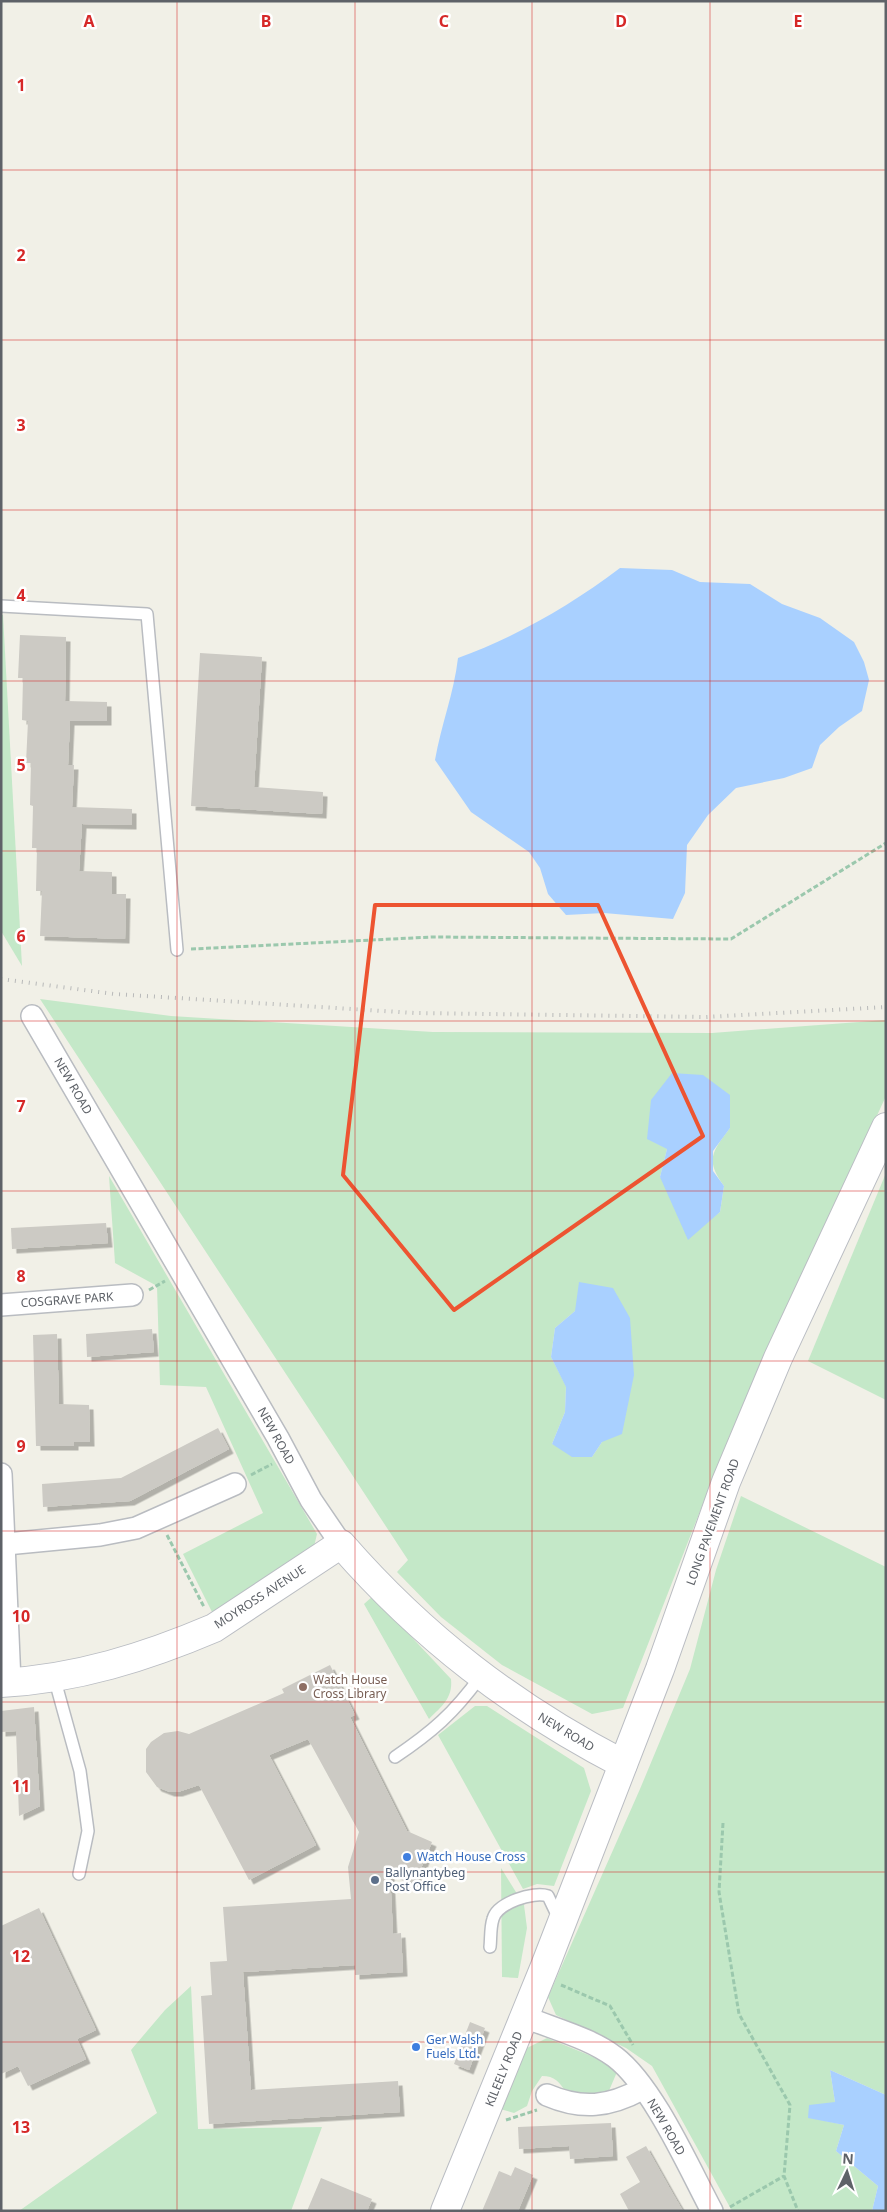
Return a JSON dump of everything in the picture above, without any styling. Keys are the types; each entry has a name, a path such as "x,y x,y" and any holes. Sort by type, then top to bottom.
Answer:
{"main road":[{"name":"LONG PAVEMENT ROAD","path":"561,1926 660,1669 726,1482 778,1358 886,1127"},
{"name":"NEW ROAD","path":"341,1544 371,1578 451,1654 480,1676 574,1739 622,1764"},
{"name":"MOYROSS AVENUE","path":"6,1682 54,1677 101,1668 148,1655 214,1628 341,1544"},
{"name":"KILEELY ROAD","path":"445,2211 561,1926"}],"street":[{"name":"NEW ROAD","path":"32,1016 312,1500 341,1544"},
{"name":"COSGRAVE PARK","path":"1,1305 132,1295"},
{"path":"1,1474 6,1544 6,1682"},
{"path":"6,1544 119,1532 235,1484"},
{"name":"NEW ROAD","path":"525,2017 594,2045 614,2056 637,2080 660,2114 712,2211"},
{"path":"546,2095 567,2104 606,2104 637,2080"}],"lane":[{"path":"1,606 147,614 177,950"},
{"path":"395,1757 428,1735 448,1717 480,1676"},
{"path":"54,1677 80,1771 86,1814 88,1831 79,1874"},
{"path":"490,1948 492,1919 497,1911 531,1895 541,1894 548,1896 561,1926"}],"path":[{"path":"177,950 433,937 731,939 886,843"},
{"path":"132,1295 146,1292 181,1271"},
{"path":"235,1484 288,1456"},
{"path":"158,1517 214,1628"},
{"path":"723,1823 720,1892 739,2014 790,2104 784,2176 798,2211"},
{"path":"541,1977 610,2006 642,2061 637,2080"},
{"path":"481,2126 536,2112 546,2095"},
{"path":"723,2211 784,2176"}],"highlighted area":[{"path":"375,905 598,905 703,1136 454,1310 343,1175"}],"green space":[{"path":"1,615 3,615 22,966 1,931"},
{"path":"40,999 171,1016 433,1032 712,1033 886,1020 886,1096 729,1437 623,1708 592,1714 502,1665 441,1617 397,1572 408,1560","holes":["730,1128 713,1156 714,1169 724,1186 720,1212 706,1223 660,1177 667,1149","575,1311 602,1442 592,1457 552,1444 565,1412 566,1386 551,1357 555,1328"]},
{"path":"886,1173 886,1400 808,1361"},
{"path":"109,1176 317,1534 312,1555 245,1599 212,1612 183,1554 263,1513 206,1387 160,1385 157,1286 115,1263"},
{"path":"741,1496 886,1567 886,2095 830,2070 835,2102 808,2117 844,2125 836,2151 878,2186 872,2211 732,2211 652,2066 626,2048 556,2015 548,1997 640,1789 690,1669 716,1570"},
{"path":"373,1596 451,1679 448,1697 429,1719 364,1604"},
{"path":"475,1706 487,1706 584,1768 591,1791 554,1886 537,1884 523,1889 438,1735"},
{"path":"501,1868 524,1905 527,1928 518,1978 502,1977"},
{"path":"191,1986 198,2129 322,2127 291,2211 19,2211 157,2113 131,2050 165,2010"},
{"path":"547,2038 601,2060 617,2072 608,2093 592,2096 566,2092 556,2080 542,2076 532,2091 527,2106 514,2113 500,2109 525,2049"}],"water":[{"path":"620,568 672,570 700,582 750,584 782,604 820,618 854,642 864,662 869,680 862,711 839,727 820,745 812,768 784,778 736,788 708,815 687,845 685,893 673,919 604,913 566,915 548,894 540,868 529,852 471,812 435,760 454,684 458,658 480,650 542,619 582,595"},
{"path":"672,1073 703,1075 730,1095 730,1128 713,1151 713,1171 724,1186 720,1212 688,1240 660,1177 667,1149 647,1139 651,1100"},
{"path":"579,1282 613,1288 630,1318 634,1375 622,1434 602,1442 592,1457 572,1457 552,1444 565,1412 566,1387 551,1357 555,1328 575,1311"},
{"path":"830,2070 886,2095 886,2211 872,2211 878,2186 836,2151 844,2125 808,2118 809,2105 835,2102"}],"building":[{"path":"20,635 66,637 65,701 107,702 107,721 70,721 68,765 74,765 72,807 132,809 132,825 82,824 79,871 112,872 112,894 126,894 125,939 40,936 42,891 36,891 37,848 32,848 31,763 26,763 28,721 22,720 23,678 18,678"},
{"path":"200,653 262,657 254,787 323,792 322,814 191,806"},
{"path":"106,1223 108,1243 12,1249 11,1228"},
{"path":"152,1329 154,1352 87,1357 86,1334"},
{"path":"57,1334 59,1404 89,1405 90,1442 74,1442 74,1446 36,1446 33,1335"},
{"path":"218,1428 229,1449 130,1501 43,1507 42,1484 121,1478"},
{"path":"330,1665 355,1715 350,1717 407,1831 432,1842 415,1883 390,1872 393,1934 401,1933 403,1972 355,1975 355,1965 243,1972 251,2090 398,2081 400,2112 209,2124 201,1996 212,1995 210,1962 227,1961 223,1907 351,1899 348,1867 359,1832 308,1739 269,1755 316,1845 249,1880 199,1785 178,1792 170,1792 157,1787 146,1772 146,1749 151,1742 164,1733 178,1731 189,1734 284,1693 282,1689"},
{"path":"34,1707 40,1806 19,1816 16,1731 1,1732 1,1711"},
{"path":"39,1908 96,2030 77,2039 86,2059 28,2086 18,2066 1,2074 1,1926"},
{"path":"470,2022 485,2028 469,2070 454,2064"},
{"path":"611,2123 613,2156 570,2159 569,2146 519,2149 518,2127"},
{"path":"646,2146 683,2211 629,2211 620,2194 640,2182 626,2157"},
{"path":"515,2167 533,2175 518,2211 482,2211 499,2171 511,2176"},
{"path":"321,2178 372,2199 367,2211 307,2211"}],"railway":[{"path":"1,979 114,994 415,1013 706,1017 886,1007"}],"place":[{"name":"Watch House Cross Library","path":"303,1687"},
{"name":"Watch House Cross","path":"407,1857"},
{"name":"Ballynantybeg Post Office","path":"375,1880"},
{"name":"Ger Walsh Fuels Ltd.","path":"416,2047"}]}
